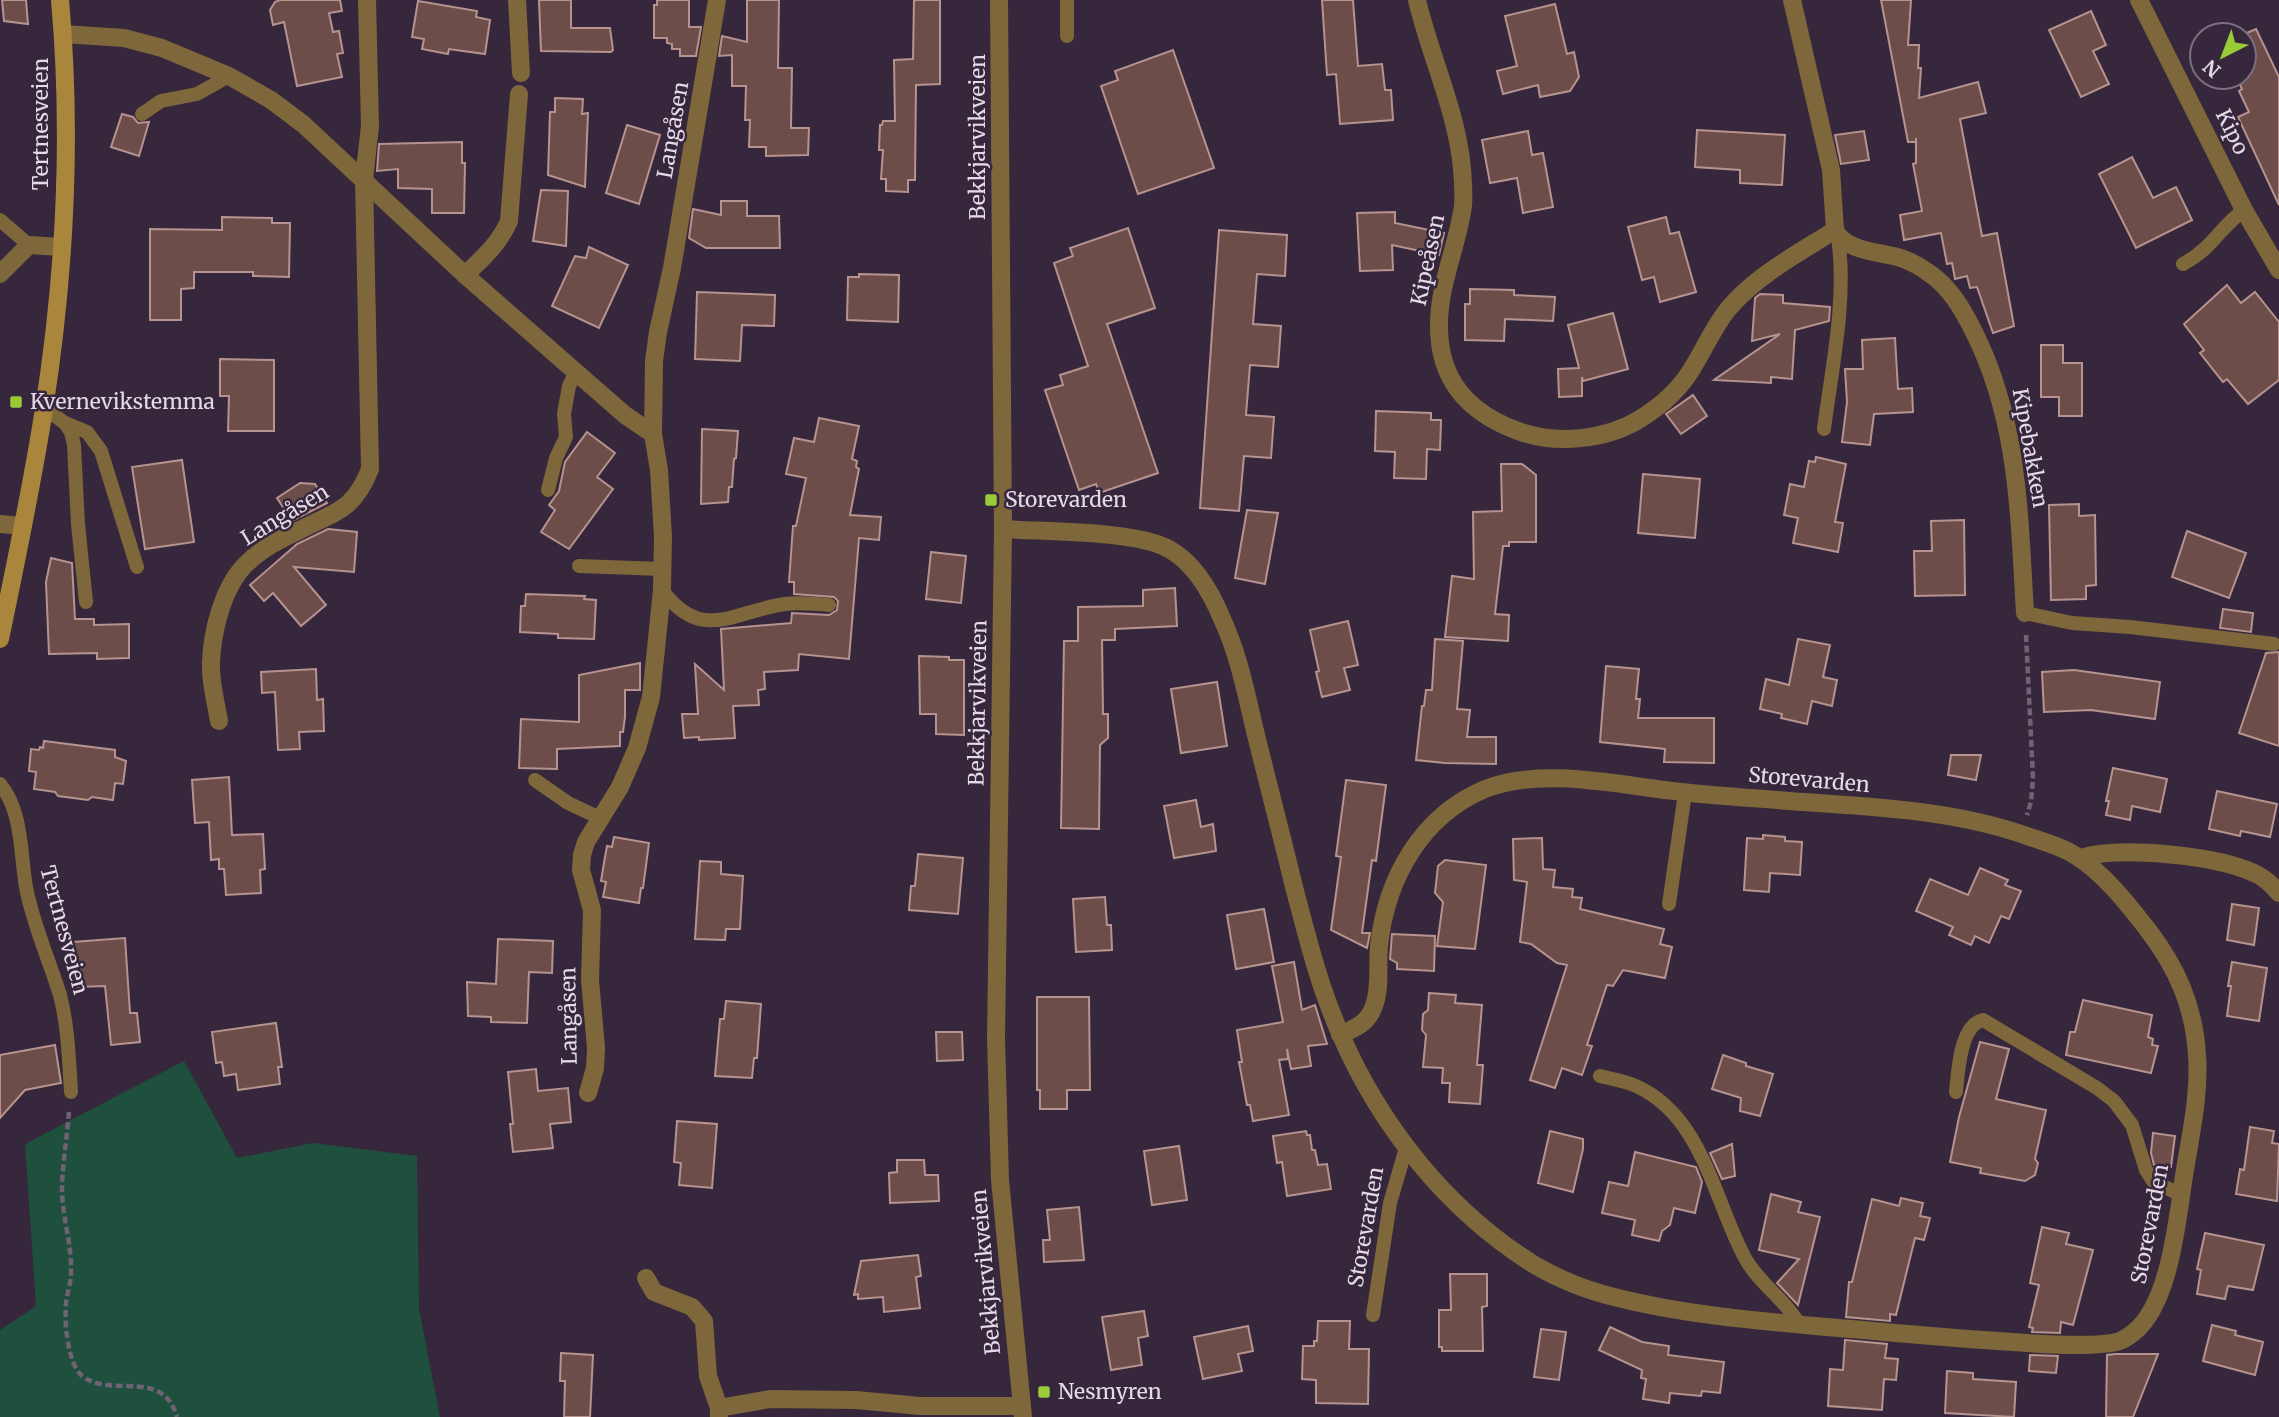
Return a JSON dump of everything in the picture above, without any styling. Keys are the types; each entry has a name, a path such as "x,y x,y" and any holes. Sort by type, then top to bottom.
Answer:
{"main road":[{"name":"Tertnesveien","path":"0,639 44,408 55,323 66,120 60,0"}],"street":[{"name":"Langåsen","path":"219,721 210,663 228,591 245,565 269,546 354,500 370,469 364,179 370,126 366,0"},
{"path":"517,0 521,73"},
{"name":"Langåsen","path":"588,1093 595,1068 596,1048 590,980 592,910 582,870 582,855 586,842 620,787 637,748 652,688 662,590 662,503 653,434 654,361 657,332 672,268 718,0"},
{"name":"Bekkjarvikveien","path":"646,1278 654,1292 692,1307 704,1321 708,1376 719,1412 771,1399 856,1400 1022,1412 1000,1180 997,1081 1003,529 999,0"},
{"name":"Kipeåsen","path":"1417,0 1454,121 1460,151 1464,202 1440,310 1438,332 1441,354 1448,377 1459,394 1475,410 1497,423 1524,433 1553,438 1601,436 1640,419 1658,406 1684,380 1715,327 1746,291 1837,233"},
{"path":"1792,0 1831,170 1837,233"},
{"name":"Kipo","path":"2139,0 2244,210 2279,270"},
{"path":"63,34 124,38 162,48 229,76 271,100 303,124 465,275 625,415 653,434"},
{"path":"465,275 490,252 509,221 519,94"},
{"name":"Kipebakken","path":"1837,233 1852,245 1909,261 1933,275 1951,292 1979,340 2003,402 2016,478 2025,614"},
{"path":"0,274 29,245 61,247"},
{"path":"0,524 23,526"},
{"name":"Storevarden","path":"1003,529 1127,537 1150,542 1180,557 1194,571 1210,594 1235,652 1304,923 1323,991 1340,1035 1367,1087 1406,1148 1443,1189 1526,1260 1576,1286 1622,1300 1664,1308 1798,1324 2030,1343 2085,1344 2120,1341 2142,1325 2157,1301 2166,1278 2198,1078 2197,1046 2186,994 2178,973 2164,952 2110,886 2080,858 2063,848 2020,833 1970,819 1927,812 1685,793 1551,778 1527,779 1489,788 1450,811 1417,842 1405,859 1384,913 1374,1008 1369,1017 1356,1028 1340,1035"},
{"path":"2080,858 2092,854 2123,852 2216,862 2255,873 2277,887"}],"lane":[{"path":"1067,0 1067,36"},
{"path":"142,114 161,101 197,93 229,76"},
{"path":"2183,264 2207,249 2229,221 2244,210"},
{"path":"0,220 29,245"},
{"path":"1824,429 1839,309 1841,256 1837,233"},
{"path":"548,490 556,458 566,437 564,414 569,386 576,372"},
{"path":"44,408 65,423 87,432 102,451 137,567"},
{"path":"65,423 71,432 74,445 86,602"},
{"path":"579,566 662,569"},
{"path":"662,590 673,605 699,620 724,620 786,604 829,605"},
{"path":"2025,614 2072,623 2274,644"},
{"path":"535,780 568,803 600,818"},
{"name":"Tertnesveien","path":"0,784 10,798 18,825 26,888 38,934 61,998 69,1050 71,1092"},
{"path":"1670,904 1685,793"},
{"path":"1956,1091 1958,1065 1968,1033 1976,1022 1983,1020 2097,1088 2114,1101 2132,1125 2146,1170 2153,1181 2181,1195"},
{"path":"1600,1076 1635,1086 1656,1098 1674,1115 1706,1163 1746,1261 1759,1280 1793,1313 1798,1324"},
{"name":"Storevarden","path":"1373,1315 1390,1203 1406,1148"}],"path":[{"path":"2020,833 2031,802 2033,778 2025,614"},
{"path":"71,1092 62,1193 72,1272 65,1306 73,1364 80,1374 93,1383 143,1386 161,1392 174,1408 177,1417"}],"green space":[{"path":"184,1061 237,1158 313,1143 417,1156 419,1309 440,1417 0,1417 0,1330 36,1306 25,1144"}],"building":[{"path":"2,0 26,0 28,24 4,21"},
{"path":"340,0 342,11 329,13 333,32 339,31 343,53 337,54 342,77 297,86 284,22 273,25 270,10 275,2"},
{"path":"539,0 571,0 571,28 610,28 613,50 541,51"},
{"path":"657,0 689,0 689,27 701,27 696,56 680,56 680,49 672,49 667,38 654,38 654,5 657,5"},
{"path":"747,0 779,0 778,68 792,68 791,128 809,128 808,155 766,156 766,147 749,147 750,120 745,120 746,86 732,86 732,55 719,56 722,36 747,42"},
{"path":"914,0 940,0 940,84 916,85 915,180 908,180 908,192 886,191 886,179 881,179 883,150 879,150 880,125 883,121 895,121 894,60 913,59"},
{"path":"1322,0 1353,0 1358,66 1382,64 1385,90 1391,90 1393,120 1340,124 1336,74 1327,75"},
{"path":"1881,0 1911,0 1908,45 1919,45 1919,98 1978,82 1986,113 1960,119 1982,236 1997,233 2014,326 1993,333 1977,287 1970,288 1967,276 1955,279 1952,263 1947,264 1941,233 1904,240 1900,215 1922,211 1913,164 1916,163 1916,142 1908,142"},
{"path":"418,1 477,11 476,17 490,20 485,54 449,49 448,54 422,49 424,39 412,37"},
{"path":"1555,4 1567,54 1574,52 1579,77 1570,91 1540,97 1538,85 1503,94 1497,71 1517,66 1505,16"},
{"path":"2091,11 2106,45 2093,51 2109,84 2081,97 2049,30"},
{"path":"2258,33 2279,77 2279,205 2238,117 2249,112 2239,91 2258,91"},
{"path":"1173,50 1214,168 1138,194 1101,86 1118,80 1115,71"},
{"path":"555,98 583,99 582,114 588,113 585,187 548,175 550,112 555,112"},
{"path":"122,114 133,117 138,123 149,122 139,156 111,147"},
{"path":"627,125 660,135 639,204 606,193"},
{"path":"1697,130 1785,135 1782,185 1740,183 1740,170 1695,167"},
{"path":"1528,131 1532,155 1543,153 1553,207 1523,213 1517,178 1490,183 1482,140"},
{"path":"1864,131 1869,160 1841,164 1835,135"},
{"path":"462,142 462,163 465,163 464,213 432,213 432,189 398,188 398,169 377,171 379,144"},
{"path":"2132,157 2153,198 2176,187 2192,220 2136,248 2099,174"},
{"path":"541,190 568,191 566,246 533,241"},
{"path":"721,201 747,201 747,216 779,216 780,248 706,248 689,238 693,209 721,215"},
{"path":"1395,212 1395,223 1444,233 1439,255 1392,245 1393,270 1360,271 1357,213"},
{"path":"222,217 272,218 272,223 290,223 289,277 253,276 253,272 194,272 194,288 181,289 181,320 150,320 150,229 222,230"},
{"path":"1666,217 1670,234 1679,232 1696,292 1660,302 1654,277 1642,280 1628,227"},
{"path":"1128,228 1155,308 1107,324 1158,473 1099,493 1096,484 1079,490 1045,390 1063,385 1060,375 1088,366 1054,263 1073,256 1070,248"},
{"path":"1219,230 1287,235 1285,276 1257,274 1253,324 1281,326 1278,367 1250,365 1246,415 1274,417 1271,458 1244,456 1239,511 1200,508"},
{"path":"589,247 628,265 599,328 552,306 575,256 586,258"},
{"path":"859,274 899,275 898,322 847,320 848,277 859,277"},
{"path":"2227,285 2241,303 2255,292 2279,322 2279,380 2248,404 2227,379 2223,382 2200,353 2204,350 2184,324"},
{"path":"1470,289 1514,290 1514,295 1555,297 1553,321 1505,319 1504,341 1465,340 1465,304 1470,304"},
{"path":"697,292 775,295 774,326 742,325 740,361 695,359"},
{"path":"1760,294 1783,295 1783,303 1830,307 1829,321 1795,330 1792,379 1771,377 1771,383 1714,380 1780,334 1752,341 1755,298"},
{"path":"1613,313 1628,369 1583,381 1582,377 1582,396 1559,397 1558,369 1579,368 1568,325"},
{"path":"1895,338 1898,389 1912,388 1913,412 1874,414 1870,445 1842,442 1847,402 1845,369 1863,369 1862,340"},
{"path":"2041,345 2063,345 2063,363 2082,363 2082,416 2059,416 2059,397 2041,397"},
{"path":"220,359 274,360 274,431 228,431 229,396 220,396"},
{"path":"1693,395 1707,416 1681,434 1666,414"},
{"path":"1376,411 1431,413 1431,420 1441,420 1440,450 1427,449 1426,479 1394,478 1395,452 1375,451"},
{"path":"819,418 859,426 852,459 857,461 856,467 859,469 850,515 881,517 879,540 859,538 849,659 799,654 798,670 764,672 765,689 758,690 759,705 733,706 735,738 684,738 682,714 698,714 695,664 724,690 721,629 791,623 792,613 829,615 837,610 838,601 834,597 794,594 794,582 789,582 793,526 796,526 806,478 786,474 794,438 814,442"},
{"path":"702,429 738,431 728,502 701,504"},
{"path":"587,432 615,453 597,477 613,489 569,549 541,532 555,510 549,505 559,491 565,462"},
{"path":"1816,457 1846,464 1835,522 1843,523 1838,552 1793,543 1798,518 1784,515 1790,484 1804,487 1809,461 1815,462"},
{"path":"182,460 194,542 145,549 132,467"},
{"path":"1501,464 1522,464 1536,475 1536,542 1509,542 1509,546 1503,546 1495,614 1509,615 1508,641 1445,637 1452,576 1474,579 1473,512 1502,511"},
{"path":"1643,474 1700,479 1695,538 1638,533"},
{"path":"300,483 315,484 327,503 292,521 277,498"},
{"path":"2079,504 2079,516 2095,515 2096,585 2086,586 2086,599 2051,600 2049,505"},
{"path":"1247,510 1278,513 1265,584 1235,578"},
{"path":"1964,520 1965,595 1915,596 1914,551 1932,551 1931,521"},
{"path":"328,529 357,532 354,572 294,567 326,605 301,626 273,593 264,601 250,585 297,544"},
{"path":"2187,531 2246,553 2229,598 2172,577"},
{"path":"931,552 966,556 961,603 926,599"},
{"path":"51,558 72,563 75,619 94,619 94,625 129,624 129,658 97,659 97,653 49,654 46,582"},
{"path":"1175,588 1177,626 1115,629 1115,640 1102,640 1103,714 1108,714 1108,738 1100,745 1099,829 1061,828 1064,641 1078,641 1078,607 1143,606 1143,590"},
{"path":"526,594 585,596 584,599 596,600 594,639 558,638 558,634 520,632 521,606 525,606"},
{"path":"2223,609 2253,613 2251,632 2220,628"},
{"path":"1348,621 1358,665 1344,668 1350,690 1322,697 1310,630"},
{"path":"1435,639 1463,641 1457,709 1470,710 1467,737 1496,737 1496,764 1416,760 1422,706 1426,690 1432,690"},
{"path":"1798,639 1830,645 1823,677 1837,680 1832,706 1812,701 1807,724 1781,718 1782,714 1760,709 1766,679 1789,685"},
{"path":"2279,652 2279,746 2239,733 2266,653"},
{"path":"919,656 964,660 964,735 936,734 936,714 920,714"},
{"path":"640,663 640,690 625,690 625,717 623,732 620,732 620,746 557,749 557,769 519,768 521,719 579,722 579,675"},
{"path":"1606,666 1639,669 1636,699 1640,699 1638,718 1714,718 1714,763 1664,762 1665,749 1600,742"},
{"path":"316,669 317,700 323,699 324,731 299,732 300,749 278,750 275,692 262,693 261,672"},
{"path":"2074,670 2160,682 2155,719 2091,710 2044,712 2042,672"},
{"path":"1217,682 1227,746 1181,753 1171,689"},
{"path":"44,741 115,750 115,757 126,761 123,784 115,783 113,800 58,796 55,792 34,789 36,772 29,771 31,749 43,748"},
{"path":"1951,755 1981,755 1976,780 1948,775"},
{"path":"2113,768 2167,779 2160,812 2132,806 2130,820 2106,815"},
{"path":"229,777 232,835 263,834 265,869 260,870 261,893 226,895 224,869 219,869 219,859 211,860 209,822 195,823 192,780"},
{"path":"1346,780 1386,785 1376,861 1372,860 1362,933 1370,933 1367,948 1331,930 1341,857 1336,856"},
{"path":"2217,791 2277,804 2270,837 2241,831 2240,836 2209,829"},
{"path":"1196,800 1201,827 1213,824 1216,851 1174,858 1164,806"},
{"path":"1763,835 1802,842 1800,875 1770,873 1769,892 1744,890 1747,838 1763,839"},
{"path":"614,837 649,843 639,903 603,897 606,882 601,881 607,846 612,847"},
{"path":"1542,838 1543,869 1555,870 1553,887 1573,889 1572,897 1582,898 1580,909 1664,929 1660,944 1672,947 1665,978 1623,970 1613,986 1607,985 1587,1045 1592,1046 1582,1075 1562,1068 1555,1088 1530,1080 1567,965 1557,963 1531,944 1520,942 1527,882 1514,880 1513,839"},
{"path":"918,854 963,858 958,914 909,910 911,886 915,886"},
{"path":"1445,860 1486,865 1475,949 1437,946 1443,902 1435,893 1438,866"},
{"path":"700,861 721,862 721,874 743,876 740,929 726,929 725,940 695,939"},
{"path":"1980,868 2008,880 2005,885 2021,891 2009,919 2001,916 1989,943 1975,936 1971,945 1949,935 1953,927 1916,911 1930,879 1968,895"},
{"path":"1105,897 1107,925 1111,925 1112,950 1076,952 1073,899"},
{"path":"2232,904 2259,908 2254,945 2227,940"},
{"path":"1264,909 1274,962 1236,969 1227,915"},
{"path":"1392,934 1435,936 1434,971 1397,969 1397,963 1390,959"},
{"path":"125,938 130,1013 137,1013 140,1042 111,1045 105,986 77,987 73,942"},
{"path":"498,939 553,941 552,973 529,972 527,1023 491,1022 491,1017 468,1016 467,982 496,984"},
{"path":"1294,962 1302,1010 1315,1005 1327,1044 1308,1046 1311,1066 1291,1069 1287,1049 1288,1059 1279,1060 1289,1115 1253,1121 1250,1105 1247,1105 1239,1062 1242,1062 1237,1030 1283,1022 1272,966"},
{"path":"2232,962 2267,968 2259,1021 2227,1016"},
{"path":"1429,993 1456,995 1455,1003 1482,1005 1477,1065 1483,1065 1480,1104 1449,1102 1450,1083 1442,1083 1443,1068 1423,1067 1426,1035 1422,1030 1423,1014 1428,1010"},
{"path":"1037,997 1089,997 1090,1090 1067,1090 1067,1109 1040,1109 1040,1090 1037,1090"},
{"path":"2083,1000 2152,1015 2148,1037 2153,1039 2152,1045 2158,1046 2151,1073 2066,1055 2070,1032 2075,1032"},
{"path":"726,1001 761,1004 757,1058 754,1058 752,1078 715,1076 720,1019 724,1019"},
{"path":"276,1023 282,1067 278,1067 280,1084 238,1090 236,1074 224,1076 222,1062 216,1063 212,1032"},
{"path":"936,1032 962,1032 963,1060 937,1061"},
{"path":"1980,1042 2009,1049 1996,1099 2046,1110 2035,1159 2038,1163 2035,1175 2025,1181 1980,1173 1981,1168 1950,1162 1959,1117"},
{"path":"55,1045 61,1083 25,1090 0,1118 0,1055"},
{"path":"1723,1055 1746,1063 1746,1066 1773,1074 1760,1116 1740,1111 1741,1098 1712,1089"},
{"path":"536,1069 538,1091 568,1088 571,1122 550,1124 553,1148 513,1152 508,1072"},
{"path":"677,1121 717,1124 712,1188 679,1185 681,1163 674,1162"},
{"path":"2250,1127 2274,1131 2272,1143 2279,1144 2277,1201 2236,1194 2240,1169 2244,1170"},
{"path":"1306,1131 1307,1135 1310,1135 1318,1165 1327,1164 1331,1189 1287,1196 1282,1162 1277,1163 1273,1136"},
{"path":"1550,1131 1583,1139 1573,1192 1538,1183"},
{"path":"2153,1133 2175,1136 2171,1167 2154,1165 2151,1153"},
{"path":"1732,1144 1735,1176 1722,1179 1710,1153"},
{"path":"1179,1146 1187,1200 1152,1205 1144,1151"},
{"path":"1635,1152 1696,1167 1702,1182 1695,1213 1674,1208 1670,1225 1662,1231 1659,1241 1632,1235 1635,1220 1602,1213 1609,1182 1628,1186"},
{"path":"897,1160 924,1160 925,1175 938,1175 939,1201 890,1203 889,1173 897,1172"},
{"path":"1771,1194 1801,1202 1798,1212 1820,1217 1798,1305 1777,1283 1799,1259 1759,1250"},
{"path":"1901,1198 1923,1203 1920,1216 1930,1218 1924,1240 1915,1238 1896,1315 1890,1314 1890,1321 1846,1317 1849,1282 1852,1282 1872,1199 1899,1206"},
{"path":"1079,1207 1084,1260 1044,1262 1043,1240 1050,1240 1047,1210"},
{"path":"2042,1227 2069,1233 2066,1244 2093,1250 2073,1325 2061,1322 2060,1333 2032,1332 2033,1328 2029,1327 2039,1285 2030,1283"},
{"path":"2205,1233 2264,1245 2253,1290 2228,1286 2225,1299 2197,1294 2201,1270 2197,1269"},
{"path":"918,1255 921,1276 916,1277 920,1308 884,1312 883,1297 858,1299 858,1294 854,1295 861,1261"},
{"path":"1450,1274 1487,1274 1487,1306 1482,1307 1483,1351 1442,1351 1442,1347 1439,1347 1439,1310 1451,1310"},
{"path":"1144,1311 1148,1336 1138,1338 1142,1365 1111,1370 1102,1317"},
{"path":"1318,1321 1350,1321 1349,1349 1369,1349 1368,1404 1316,1403 1316,1380 1302,1379 1303,1346 1314,1346 1314,1341 1317,1341"},
{"path":"2212,1325 2236,1331 2235,1335 2263,1342 2255,1375 2203,1361"},
{"path":"1248,1326 1253,1351 1238,1354 1242,1371 1203,1379 1194,1337"},
{"path":"1610,1327 1642,1342 1669,1346 1668,1355 1724,1362 1720,1393 1702,1391 1701,1396 1670,1393 1669,1403 1643,1399 1646,1379 1641,1378 1642,1370 1599,1350"},
{"path":"1541,1329 1566,1332 1559,1380 1534,1377"},
{"path":"1845,1340 1887,1344 1885,1358 1898,1359 1896,1380 1884,1379 1882,1410 1828,1406 1830,1369 1843,1370"},
{"path":"561,1353 593,1355 590,1417 564,1417 565,1381 560,1381"},
{"path":"2158,1354 2133,1417 2106,1417 2107,1355"},
{"path":"2030,1355 2058,1356 2056,1373 2029,1371"},
{"path":"1947,1371 1973,1373 1973,1379 2016,1382 2014,1417 1945,1413"}],"place":[{"name":"Kvernevikstemma","path":"16,402"},
{"name":"Storevarden","path":"991,500"},
{"name":"Nesmyren","path":"1044,1392"}]}
